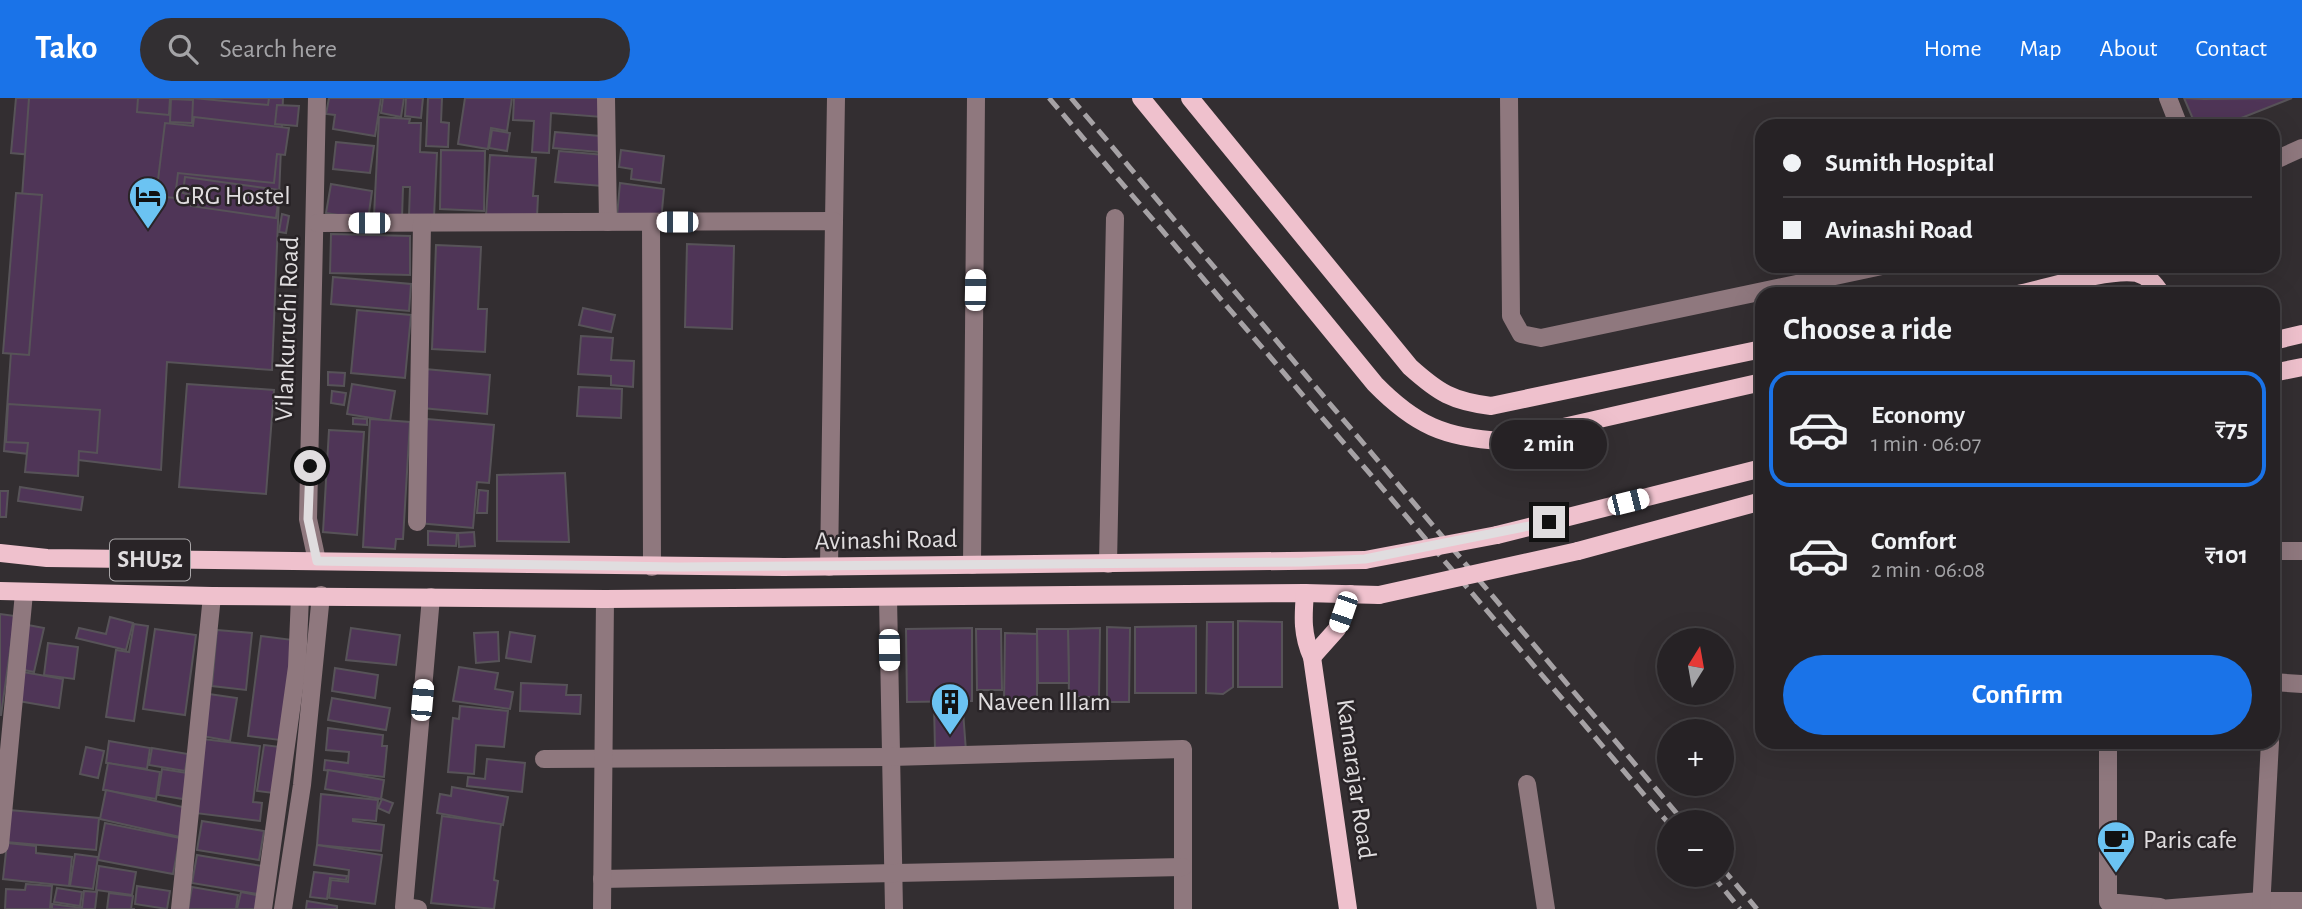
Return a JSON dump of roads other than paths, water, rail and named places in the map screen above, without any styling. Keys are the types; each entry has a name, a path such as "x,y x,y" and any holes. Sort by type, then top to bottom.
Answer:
{"main road":[{"path":"1141,98 1375,384 1402,412 1434,428 1467,439 1502,441 1755,384"},
{"path":"1190,98 1410,367 1437,392 1462,402 1491,406 1755,350"},
{"path":"2053,287 2118,274 2137,273"},
{"path":"2280,339 2302,334"},
{"path":"2280,371 2302,366"},
{"name":"Avinashi Road","path":"0,553 47,558 652,567 946,566 1365,559 1497,535 1755,470"},
{"name":"SHU52","path":"0,591 212,596 606,599 1305,593 1379,595 1578,551 1755,503"},
{"path":"946,566 948,596"},
{"path":"783,598 784,567"},
{"name":"Kamarajar Road","path":"1305,593 1302,624 1312,657 1348,909"},
{"path":"1312,657 1337,629 1350,594"}],"street":[{"name":"Vilankuruchi Road","path":"309,561 317,223 317,98"},
{"path":"606,98 608,222"},
{"path":"829,567 836,98"},
{"path":"972,565 976,98"},
{"path":"1509,98 1511,316 1521,334 1541,338 1755,293"},
{"path":"2168,98 2176,119"},
{"path":"2280,158 2302,148"},
{"path":"1108,564 1115,218"},
{"path":"317,223 834,221"},
{"path":"651,222 652,567"},
{"path":"418,522 422,223"},
{"path":"1783,287 1849,273"},
{"path":"2280,551 2302,551"},
{"path":"0,845 23,593"},
{"path":"180,909 212,596"},
{"path":"283,909 302,785 321,596"},
{"path":"263,909 297,667 300,597"},
{"path":"418,909 404,907 430,597"},
{"path":"888,597 894,909"},
{"path":"602,909 606,599"},
{"path":"2280,682 2302,684"},
{"path":"544,758 891,757 1182,749 1183,909"},
{"path":"2108,749 2108,902 2160,908 2302,901"},
{"path":"2261,905 2270,749"},
{"path":"1527,784 1546,909"},
{"path":"603,880 894,871 1183,867"}],"railway":[{"path":"1049,98 1657,810"},
{"path":"1071,98 1674,810"},
{"path":"1734,882 1757,909"},
{"path":"1722,887 1740,909"}],"place":[{"name":"GRG Hostel","path":"148,230"},
{"name":"Naveen Illam","path":"950,736"},
{"name":"Paris cafe","path":"2116,874"}]}
